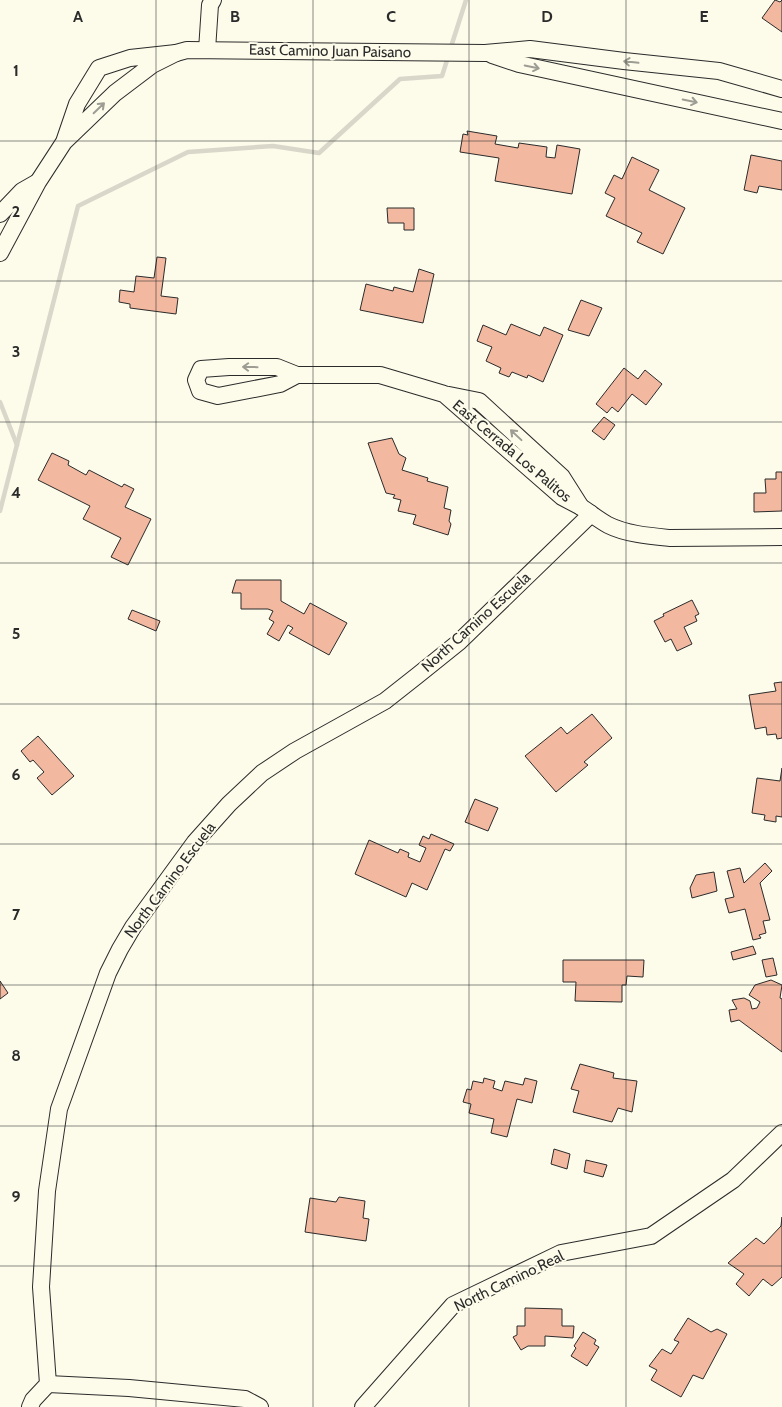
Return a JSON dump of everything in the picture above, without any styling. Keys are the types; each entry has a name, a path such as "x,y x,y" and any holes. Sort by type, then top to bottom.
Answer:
{"street":[{"path":"207,50 210,4 212,0"},
{"name":"East Camino Juan Paisano","path":"64,142 77,104 100,68 130,58 187,50 485,52 530,49 719,71 782,89"},
{"name":"East Camino Juan Paisano","path":"485,52 519,64 782,121"},
{"name":"East Camino Juan Paisano","path":"0,253 38,182 64,142 115,93 152,65 176,53"},
{"path":"0,214 22,191 38,182"},
{"name":"East Cerrada Los Palitos","path":"297,375 280,384 218,396 200,391 196,380 201,369 229,367 277,368 297,375 380,375 444,394 562,496 608,525 628,531 670,538 782,537"},
{"name":"North Camino Escuela","path":"48,1384 41,1287 47,1191 59,1109 108,973 133,926 195,842 229,804 262,773 295,751 384,701 459,642 586,519 586,510"},
{"name":"North Camino Real","path":"362,1407 453,1305 561,1253 651,1236 733,1180 782,1133"},
{"path":"30,1407 33,1400 48,1384 129,1388 245,1399 260,1407"}],"building":[{"path":"775,0 780,2 782,0 782,32 762,18"},
{"path":"467,131 497,136 495,144 518,148 519,143 547,147 546,157 555,158 557,145 580,149 572,194 495,181 499,158 460,152 463,134 468,135"},
{"path":"751,155 782,161 782,190 759,186 757,193 744,190"},
{"path":"632,157 659,170 649,190 685,208 663,254 637,242 642,233 606,216 615,198 605,193 614,175 622,179"},
{"path":"387,208 414,208 414,230 404,230 404,223 388,223"},
{"path":"157,257 166,258 161,296 178,298 176,314 130,308 130,304 119,302 120,290 134,292 136,276 154,278"},
{"path":"419,269 434,274 423,323 360,310 366,284 393,291 394,287 413,292"},
{"path":"581,300 602,308 589,336 568,330"},
{"path":"511,324 540,336 544,327 563,335 543,382 528,375 527,378 512,372 509,377 499,373 501,368 486,361 492,347 477,341 483,325 506,335"},
{"path":"624,368 638,379 645,370 662,384 646,405 632,394 618,412 612,407 607,413 596,404"},
{"path":"604,417 615,425 604,440 592,431"},
{"path":"392,438 399,454 406,458 402,470 428,478 427,481 448,487 444,508 451,510 449,521 451,524 448,535 413,524 416,515 398,511 401,500 393,498 395,495 386,493 368,443"},
{"path":"52,453 69,461 68,465 86,475 89,470 122,487 124,484 134,489 125,507 151,519 128,565 111,557 121,538 83,519 90,506 38,480"},
{"path":"776,472 782,472 782,511 754,512 754,493 766,493 765,479 776,479"},
{"path":"236,580 281,580 281,601 304,614 310,603 347,623 329,655 289,633 293,628 288,625 279,641 267,634 274,622 269,619 273,611 268,609 241,609 241,593 232,593"},
{"path":"692,600 699,614 695,616 697,621 684,627 692,644 677,651 671,639 665,642 654,621 664,616 663,614"},
{"path":"132,610 160,621 156,631 128,619"},
{"path":"782,682 782,738 777,739 776,734 767,735 766,727 755,729 749,695 776,691 774,683"},
{"path":"592,714 612,738 584,762 588,765 556,792 525,756 561,727 567,734"},
{"path":"38,736 74,776 52,795 37,778 44,772 33,760 30,762 21,751"},
{"path":"782,768 782,817 776,816 776,822 764,820 765,815 752,813 757,778 780,781"},
{"path":"475,799 498,808 488,831 465,822"},
{"path":"431,834 454,844 450,851 445,849 427,890 412,883 406,897 355,874 369,840 398,853 400,849 409,853 408,857 420,862 426,848 419,845 423,836 429,839"},
{"path":"765,863 772,871 760,883 770,920 763,921 766,933 759,935 761,938 753,940 745,909 729,913 725,899 734,897 727,871 740,868 744,883"},
{"path":"714,872 717,891 692,898 690,888 696,875"},
{"path":"753,946 756,954 733,960 731,952"},
{"path":"773,958 777,975 766,977 762,960"},
{"path":"563,960 644,960 643,977 627,976 626,985 622,985 622,1002 575,1001 576,982 563,982"},
{"path":"771,980 782,985 780,998 782,999 782,1052 739,1020 731,1022 729,1010 737,1009 732,1000 744,998 750,1001 752,1009 757,1008 760,1002 749,995 755,985"},
{"path":"0,981 8,993 0,999"},
{"path":"580,1064 614,1073 613,1078 637,1081 632,1112 618,1108 612,1122 573,1112 579,1091 571,1089"},
{"path":"484,1078 495,1081 493,1088 502,1091 505,1081 523,1085 525,1078 537,1081 532,1103 517,1099 507,1137 491,1133 494,1119 469,1113 471,1104 463,1102 467,1089 471,1090 473,1081 483,1083"},
{"path":"554,1149 570,1154 567,1169 551,1164"},
{"path":"586,1160 607,1165 603,1177 584,1172"},
{"path":"339,1197 365,1201 363,1218 369,1219 366,1241 305,1232 310,1198 336,1202"},
{"path":"782,1217 782,1277 772,1286 763,1279 749,1296 736,1284 744,1274 728,1263 756,1238 764,1244 781,1226"},
{"path":"525,1308 562,1309 562,1326 574,1326 573,1338 545,1336 545,1346 528,1346 521,1350 513,1337 517,1335 517,1326 525,1326"},
{"path":"688,1318 711,1332 717,1329 727,1334 703,1379 693,1375 681,1397 651,1380 657,1370 649,1366 662,1349 671,1354 679,1342 674,1340"},
{"path":"583,1332 596,1340 594,1344 599,1347 587,1366 571,1356 576,1348 574,1346"}],"waterway":[{"path":"450,50 466,0"},
{"path":"0,511 78,206 188,152 273,146 319,153 400,79 442,76 448,57"},
{"path":"0,402 17,445"}]}
